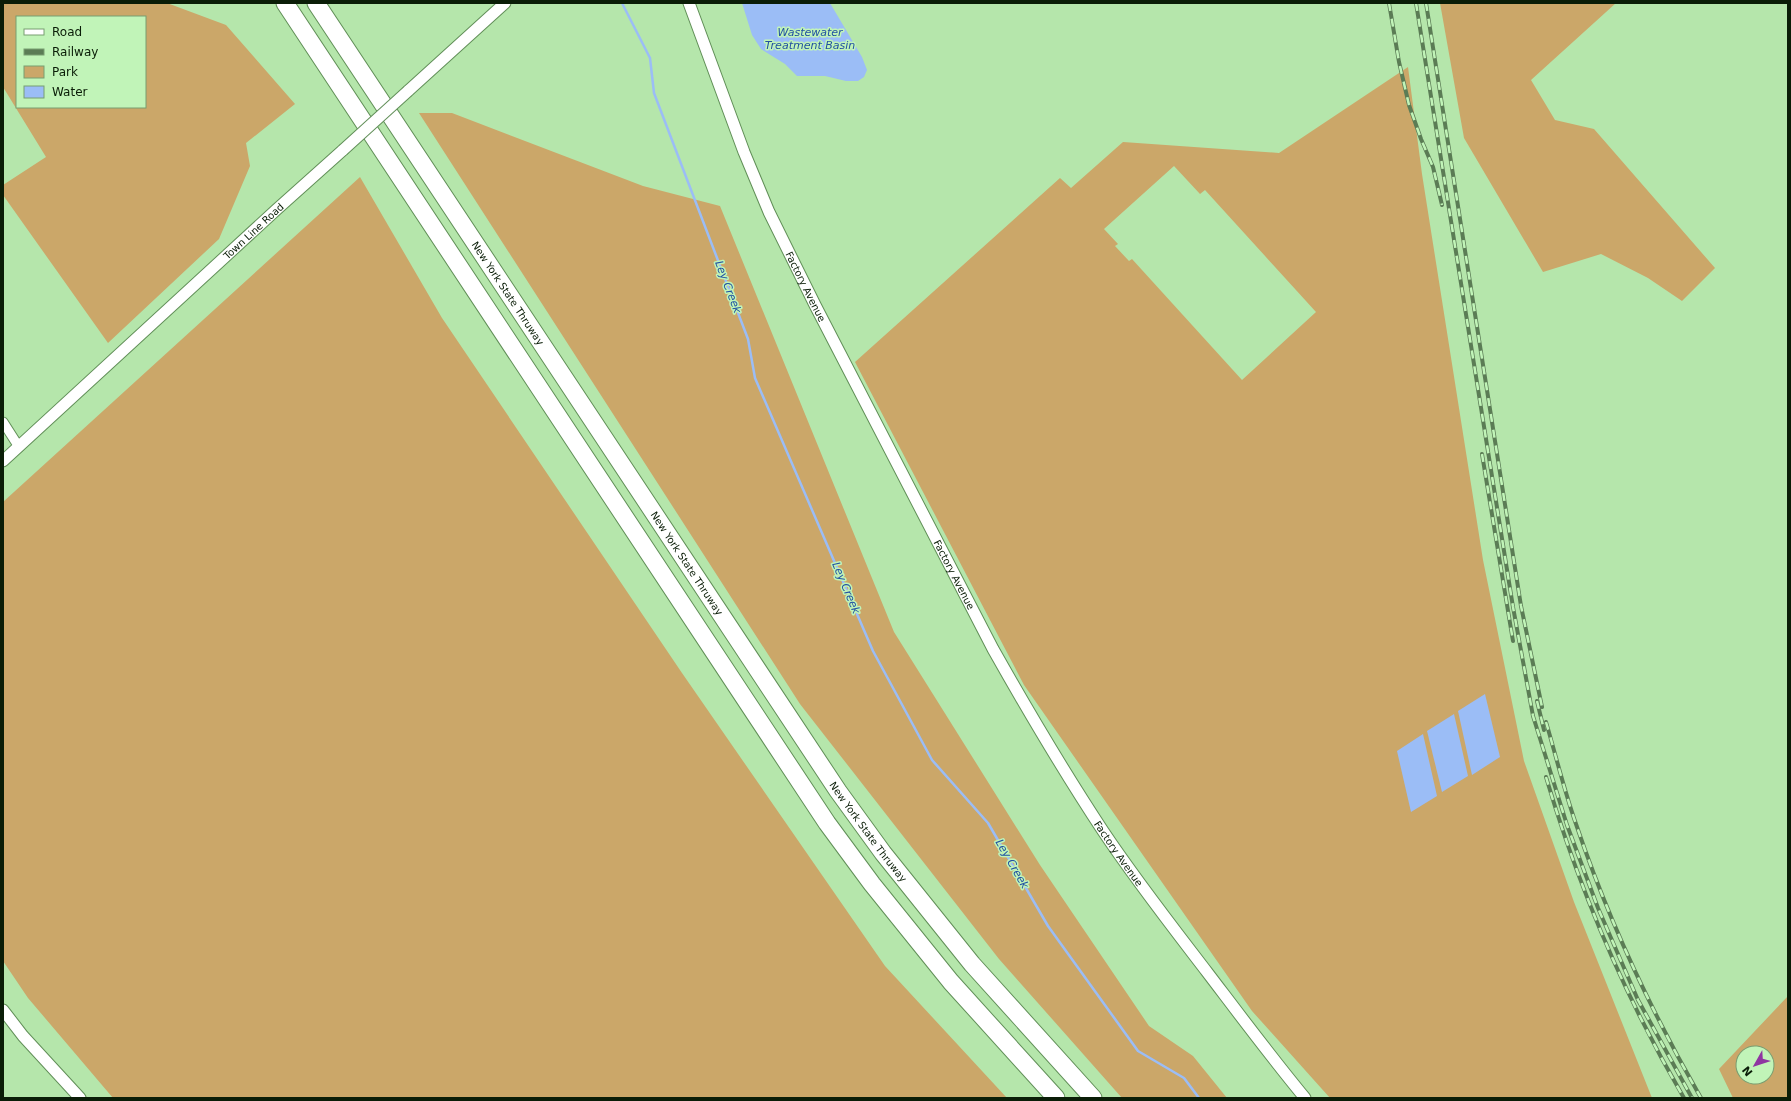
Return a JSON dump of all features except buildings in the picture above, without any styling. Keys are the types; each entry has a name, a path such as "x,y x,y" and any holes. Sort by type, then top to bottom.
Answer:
{"highway":[{"path":"285,3 827,823 872,884 951,982 1056,1098"},
{"name":"New York State Thruway","path":"316,3 838,791 883,853 972,964 1093,1098"}],"street":[{"name":"Town Line Road","path":"3,461 270,215 505,3"},
{"name":"Factory Avenue","path":"689,3 744,152 769,212 814,305 1016,691 1070,781 1131,870 1276,1064 1305,1098"},
{"path":"3,422 19,447"},
{"path":"3,1010 23,1036 80,1098"}],"green space":[{"path":"3,3 167,3 226,25 295,104 246,143 250,166 219,239 108,343 3,195 3,185 46,157 3,87"},
{"path":"1440,3 1616,3 1531,80 1555,120 1594,129 1715,268 1682,301 1648,278 1601,254 1543,272 1464,138"},
{"path":"1408,67 1422,174 1483,560 1524,761 1574,902 1652,1098 1330,1098 1252,1011 1024,685 855,362 1060,178 1071,188 1123,142 1279,153","holes":["1174,166 1200,194 1205,190 1316,312 1242,380 1132,259 1129,261 1115,246 1118,244 1104,229"]},
{"path":"419,113 452,113 643,186 720,206 894,632 1040,865 1149,1026 1193,1056 1227,1098 1122,1098 999,959 800,704"},
{"path":"360,177 442,318 682,673 885,966 1007,1098 113,1098 28,998 3,961 3,502"},
{"path":"1788,996 1788,1098 1733,1098 1719,1069 1735,1052 1735,1085 1775,1085 1775,1045 1742,1045"}],"water":[{"name":"Wastewater Treatment Basin","path":"742,3 830,3 862,57 867,70 864,77 858,81 846,81 825,76 797,76 785,64 761,49 752,35"},
{"path":"1485,694 1500,757 1472,775 1458,711"},
{"path":"1454,714 1468,776 1442,792 1427,731"},
{"path":"1423,734 1437,796 1411,812 1397,751"}],"waterway":[{"name":"Ley Creek","path":"622,3 650,58 654,93 748,339 755,378 873,651 932,760 988,823 1048,926 1138,1051 1184,1078 1199,1098"}],"railway":[{"path":"1389,3 1399,62 1409,105 1433,167 1442,205"},
{"path":"1416,3 1513,607 1533,716 1567,825 1598,908 1638,1000 1692,1098"},
{"path":"1426,3 1521,606 1542,707"},
{"path":"1482,454 1513,641"},
{"path":"1537,701 1544,730"},
{"path":"1546,722 1572,811 1616,930 1665,1032 1701,1098"},
{"path":"1546,777 1573,860 1605,942 1642,1021 1684,1098"}]}
